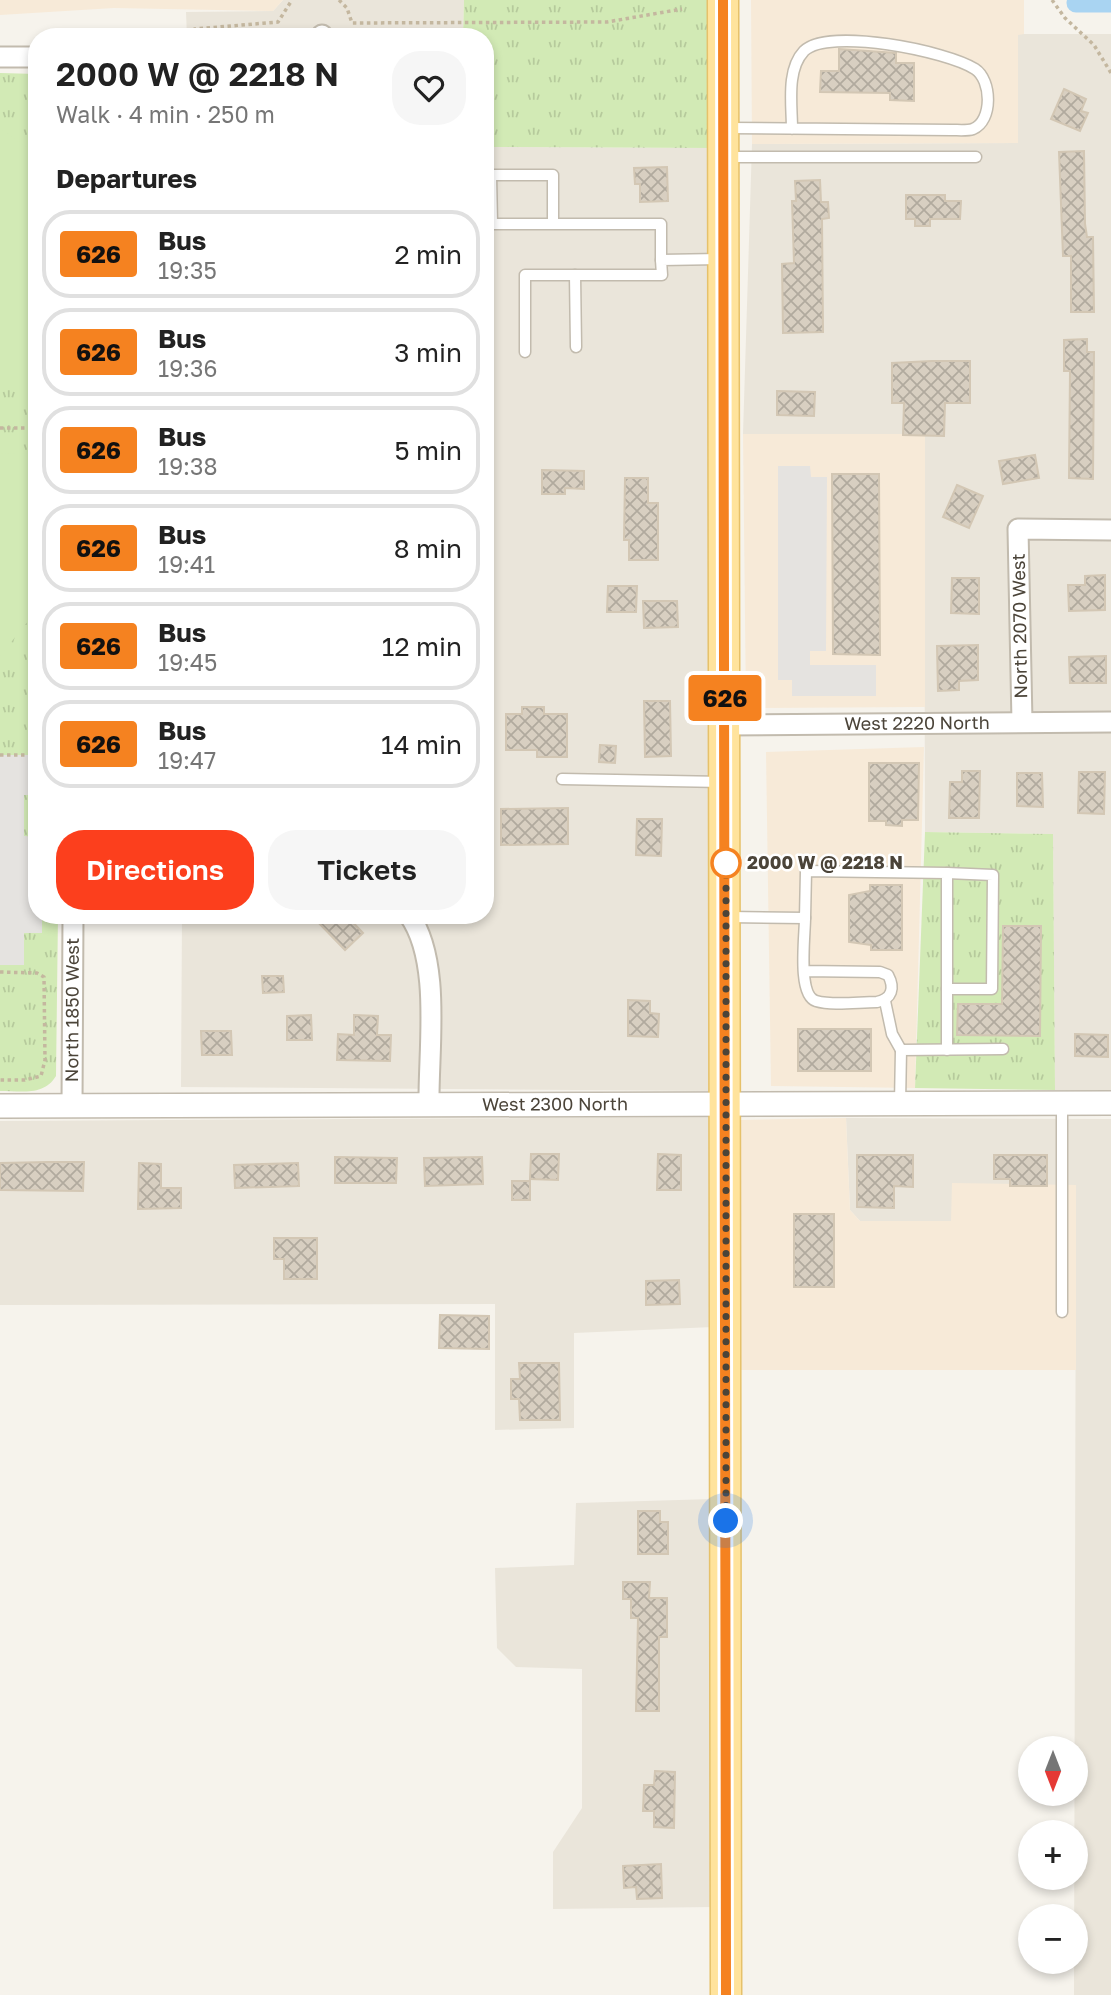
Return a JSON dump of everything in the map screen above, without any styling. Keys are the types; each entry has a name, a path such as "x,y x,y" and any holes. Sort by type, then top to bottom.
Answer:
{"main road":[{"path":"723,0 726,1995"}],"street":[{"path":"0,57 28,57"},
{"name":"North 2070 West","path":"1022,722 1018,529 1111,530"},
{"name":"West 2220 North","path":"725,725 1111,722"},
{"name":"North 1850 West","path":"72,1106 73,924"},
{"path":"415,924 429,968 429,1105"},
{"name":"West 2300 North","path":"0,1106 1111,1103"}],"lane":[{"path":"724,143 792,129 972,130 983,122 987,111 986,87 984,79 975,69 919,48 886,43 816,43 804,51 792,75 792,129"},
{"path":"724,143 976,157"},
{"path":"494,174 553,175 553,223"},
{"path":"494,223 661,224 662,275 525,275 525,352"},
{"path":"661,260 724,259"},
{"path":"575,275 576,347"},
{"path":"562,779 725,782"},
{"path":"804,971 888,975 892,983 891,994 885,1001 816,1001 807,996 804,988 804,971 806,918 806,871 993,875 992,989 947,989"},
{"path":"947,873 947,1050"},
{"path":"726,917 806,918"},
{"path":"885,1001 892,1034 901,1051 900,1104"},
{"path":"901,1051 1003,1049"},
{"path":"1062,1103 1062,1311"}],"path":[{"path":"207,28 278,22 292,0"},
{"path":"338,0 347,8 352,23 607,22 682,9"},
{"path":"1052,0 1065,18 1094,45 1111,73"},
{"path":"0,428 28,428"},
{"path":"0,755 28,755"},
{"path":"0,972 37,973 44,977 45,1060 41,1076 25,1080 0,1080"}],"shaded area":[{"path":"0,0 283,0 273,11 114,8 0,15"},
{"path":"283,0 464,0 463,28 187,28 186,12 273,11"},
{"path":"751,0 1024,0 1024,34 1018,35 1018,143 752,144"},
{"path":"1018,34 1111,34 1111,1090 1055,1090 1053,834 925,832 924,434 743,434 752,144 1018,143"},
{"path":"494,147 712,148 711,1091 181,1087 182,924 494,924"},
{"path":"743,434 925,434 925,707 746,708"},
{"path":"778,466 810,466 811,477 827,477 826,651 810,651 810,665 876,665 876,696 792,696 792,680 778,680"},
{"path":"924,747 915,1088 771,1086 766,752"},
{"path":"0,755 28,755 24,836 28,836 28,924 42,924 42,933 24,933 24,965 0,965"},
{"path":"714,1117 713,1327 574,1333 574,1428 495,1430 495,1304 0,1305 0,1121"},
{"path":"846,1118 1111,1119 1111,1995 1074,1995 1074,1974 1088,1974 1088,1904 1074,1904 1074,1890 1088,1890 1088,1820 1074,1820 1074,1806 1088,1806 1088,1736 1075,1736 1076,1186 952,1184 952,1221 860,1221 850,1210"},
{"path":"846,1118 850,1210 860,1221 951,1221 952,1183 1076,1185 1076,1370 741,1370 741,1120"},
{"path":"713,1499 713,1907 553,1909 553,1852 582,1808 582,1669 516,1667 497,1648 495,1568 574,1565 576,1503"}],"green space":[{"path":"464,0 712,0 712,148 494,147 494,28 463,28"},
{"path":"0,73 28,74 28,924 58,924 56,1076 39,1090 0,1091"},
{"path":"0,128 28,148 28,384 0,384"},
{"path":"28,453 28,621 0,656 0,454"},
{"path":"925,832 1053,834 1055,1090 915,1088"}],"building":[{"path":"839,49 896,53 896,63 914,63 914,101 890,100 890,93 820,92 821,71 839,71"},
{"path":"1064,89 1086,99 1081,111 1088,113 1080,131 1051,119"},
{"path":"1084,151 1085,224 1087,237 1093,237 1094,312 1071,312 1071,256 1063,256 1059,152"},
{"path":"667,167 668,201 640,202 640,184 635,184 634,168"},
{"path":"820,180 821,202 828,202 829,218 822,219 823,332 783,333 782,264 794,263 792,201 796,201 795,181"},
{"path":"906,195 945,195 945,201 961,201 960,219 930,219 930,226 915,226 915,219 906,219"},
{"path":"1087,339 1087,352 1094,352 1093,479 1069,478 1070,371 1064,371 1064,340"},
{"path":"970,361 970,403 945,403 944,436 903,435 904,403 892,403 892,363"},
{"path":"777,391 815,392 814,416 777,415"},
{"path":"1035,455 1039,478 1003,484 999,461"},
{"path":"542,470 584,471 584,489 565,488 565,494 542,494"},
{"path":"832,474 879,474 880,655 833,654"},
{"path":"625,478 648,478 648,503 658,503 658,560 629,560 629,540 624,540"},
{"path":"957,485 983,496 969,528 943,517"},
{"path":"1105,575 1105,610 1069,611 1068,585 1085,585 1085,576"},
{"path":"952,578 979,578 979,614 951,613"},
{"path":"608,586 637,586 636,612 607,612"},
{"path":"643,601 677,601 678,627 644,628"},
{"path":"978,645 978,680 959,681 959,690 938,691 937,646"},
{"path":"1106,656 1106,683 1070,683 1069,657"},
{"path":"644,701 670,701 671,756 645,757"},
{"path":"522,707 544,707 544,714 567,714 567,757 537,757 537,750 506,750 506,714 522,714"},
{"path":"600,745 616,746 615,763 599,762"},
{"path":"869,763 919,763 918,820 902,820 902,826 886,825 886,821 869,821"},
{"path":"962,771 980,771 979,818 949,818 950,782 962,782"},
{"path":"1079,772 1105,772 1104,814 1078,813"},
{"path":"1017,773 1042,773 1043,807 1017,806"},
{"path":"568,808 568,844 501,845 501,809"},
{"path":"637,819 662,819 661,856 636,855"},
{"path":"870,885 902,885 902,950 871,950 871,945 849,942 849,895 870,891"},
{"path":"320,924 354,924 363,933 345,950"},
{"path":"1003,926 1041,926 1040,1036 957,1035 958,1004 1002,1004"},
{"path":"262,976 283,976 284,992 263,993"},
{"path":"628,1000 650,1001 650,1013 659,1014 658,1037 628,1036"},
{"path":"311,1015 312,1040 287,1040 287,1016"},
{"path":"354,1015 378,1016 377,1035 391,1035 390,1061 337,1060 338,1034 354,1035"},
{"path":"798,1029 871,1029 871,1071 798,1071"},
{"path":"201,1031 231,1031 232,1055 202,1055"},
{"path":"1075,1034 1108,1035 1108,1057 1075,1056"},
{"path":"531,1154 559,1154 558,1180 530,1179"},
{"path":"658,1154 681,1155 681,1190 657,1190"},
{"path":"857,1155 913,1155 913,1187 894,1186 894,1208 857,1207"},
{"path":"994,1155 1047,1155 1047,1186 1010,1186 1010,1179 994,1179"},
{"path":"335,1157 397,1158 396,1183 335,1183"},
{"path":"482,1157 483,1184 425,1186 424,1158"},
{"path":"84,1162 83,1191 0,1190 0,1163"},
{"path":"139,1163 161,1164 161,1188 181,1188 181,1208 138,1209"},
{"path":"298,1163 299,1186 235,1188 234,1165"},
{"path":"512,1181 530,1181 530,1200 512,1200"},
{"path":"794,1214 834,1214 834,1287 794,1287"},
{"path":"274,1238 317,1238 317,1279 284,1279 284,1259 274,1259"},
{"path":"679,1280 680,1304 646,1305 646,1281"},
{"path":"440,1315 489,1316 489,1349 439,1348"},
{"path":"519,1363 559,1363 560,1420 520,1420 519,1399 511,1399 511,1379 520,1379"},
{"path":"638,1511 660,1511 660,1522 668,1522 668,1554 638,1554"},
{"path":"623,1582 650,1582 649,1598 667,1598 667,1637 659,1637 659,1711 636,1711 638,1618 631,1618 631,1599 623,1599"},
{"path":"655,1771 675,1772 674,1828 654,1827 654,1811 643,1811 644,1785 654,1785"},
{"path":"661,1864 662,1898 637,1899 636,1887 624,1888 623,1866"}],"waterway":[{"path":"1076,3 1111,3"}],"bus line":[{"name":"626","path":"723,0 726,1995"}],"place":[{"name":"2000 W @ 2218 N","path":"726,863"}],"route":[{"path":"726,863 726,1521"}]}
